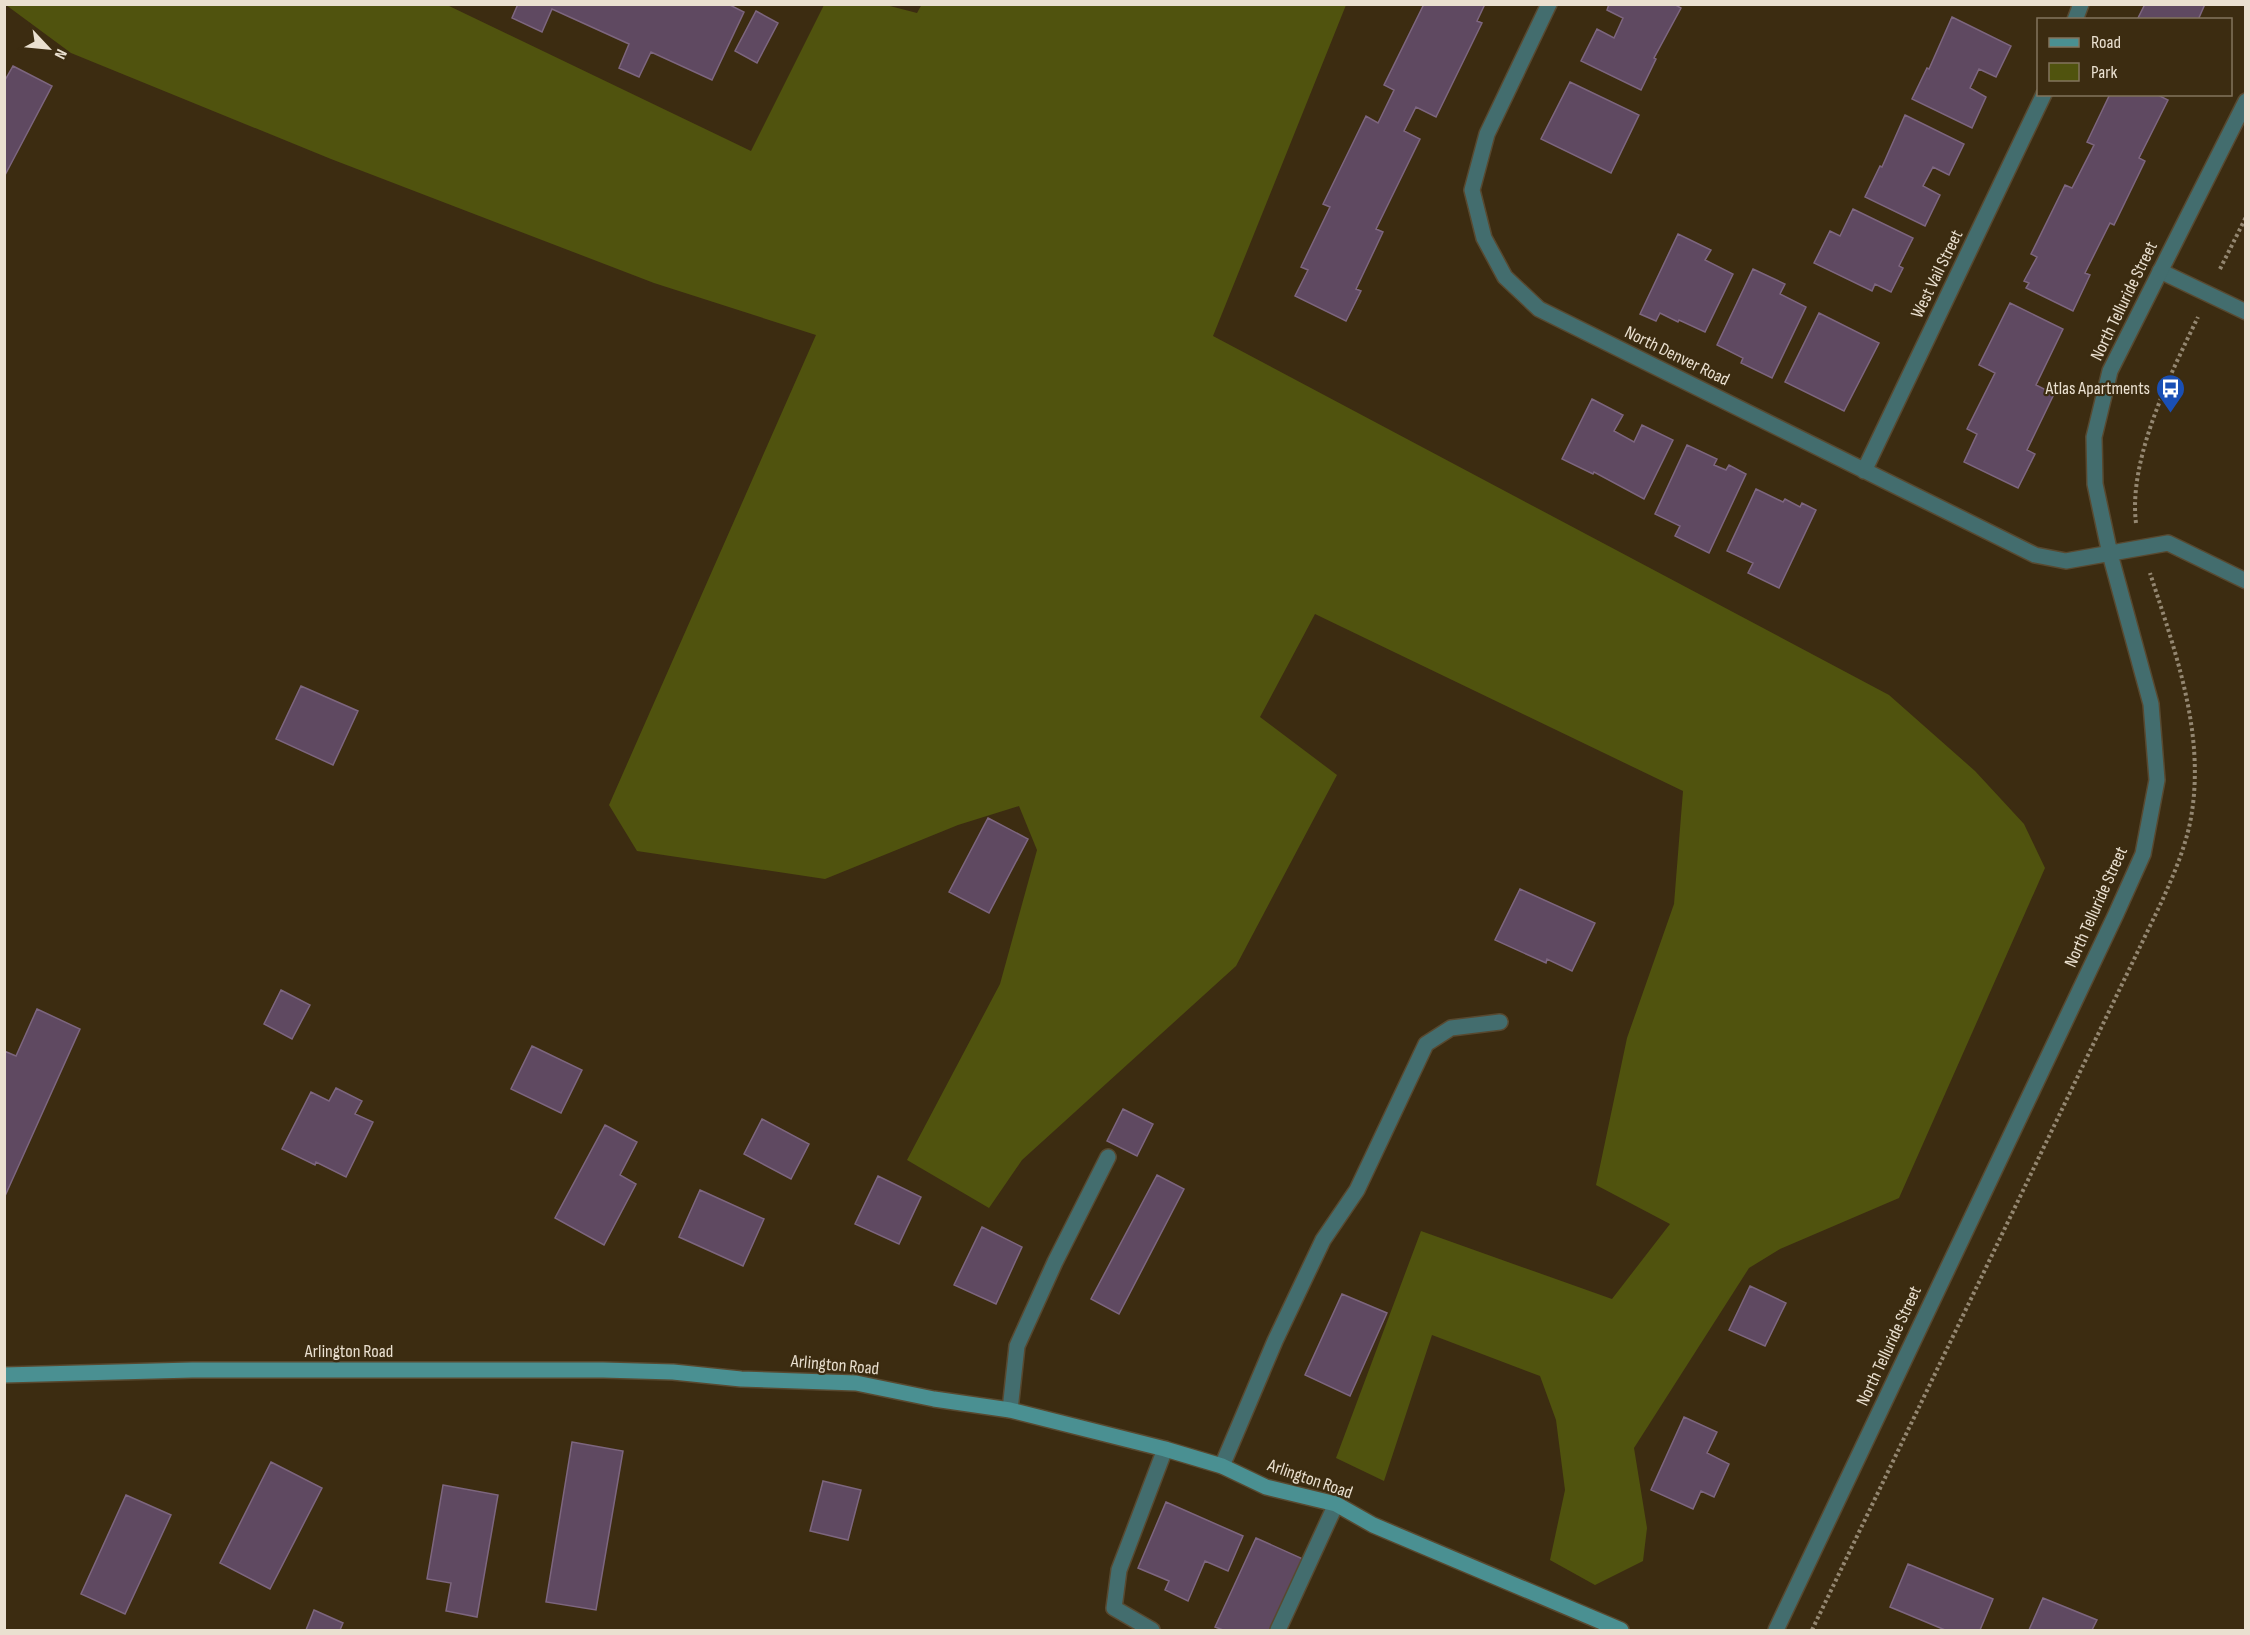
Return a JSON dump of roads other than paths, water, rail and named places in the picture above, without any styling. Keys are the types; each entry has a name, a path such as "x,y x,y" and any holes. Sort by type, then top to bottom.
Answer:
{"street":[{"name":"North Denver Road","path":"1549,4 1487,134 1472,190 1484,238 1504,277 1539,309 2035,555 2066,561 2168,543 2246,580"},
{"name":"West Vail Street","path":"1864,471 2043,96"},
{"name":"North Telluride Street","path":"1776,1630 2143,854 2157,780 2151,704 2110,554 2095,484 2094,437 2110,371 2246,101"},
{"path":"2160,271 2246,312"},
{"path":"1222,1466 1275,1341 1323,1240 1358,1190 1426,1044 1451,1028 1500,1022"},
{"path":"1010,1410 1017,1346 1055,1262 1108,1157"},
{"name":"Arlington Road","path":"4,1375 192,1370 650,1372 741,1379 856,1383 934,1399 1010,1410 1165,1449 1222,1466 1266,1487 1336,1504 1373,1525 1621,1630"},
{"path":"1152,1630 1114,1608 1119,1570 1165,1449"},
{"path":"1278,1630 1336,1504"}],"place":[{"name":"Atlas Apartments","path":"2171,414"}]}
